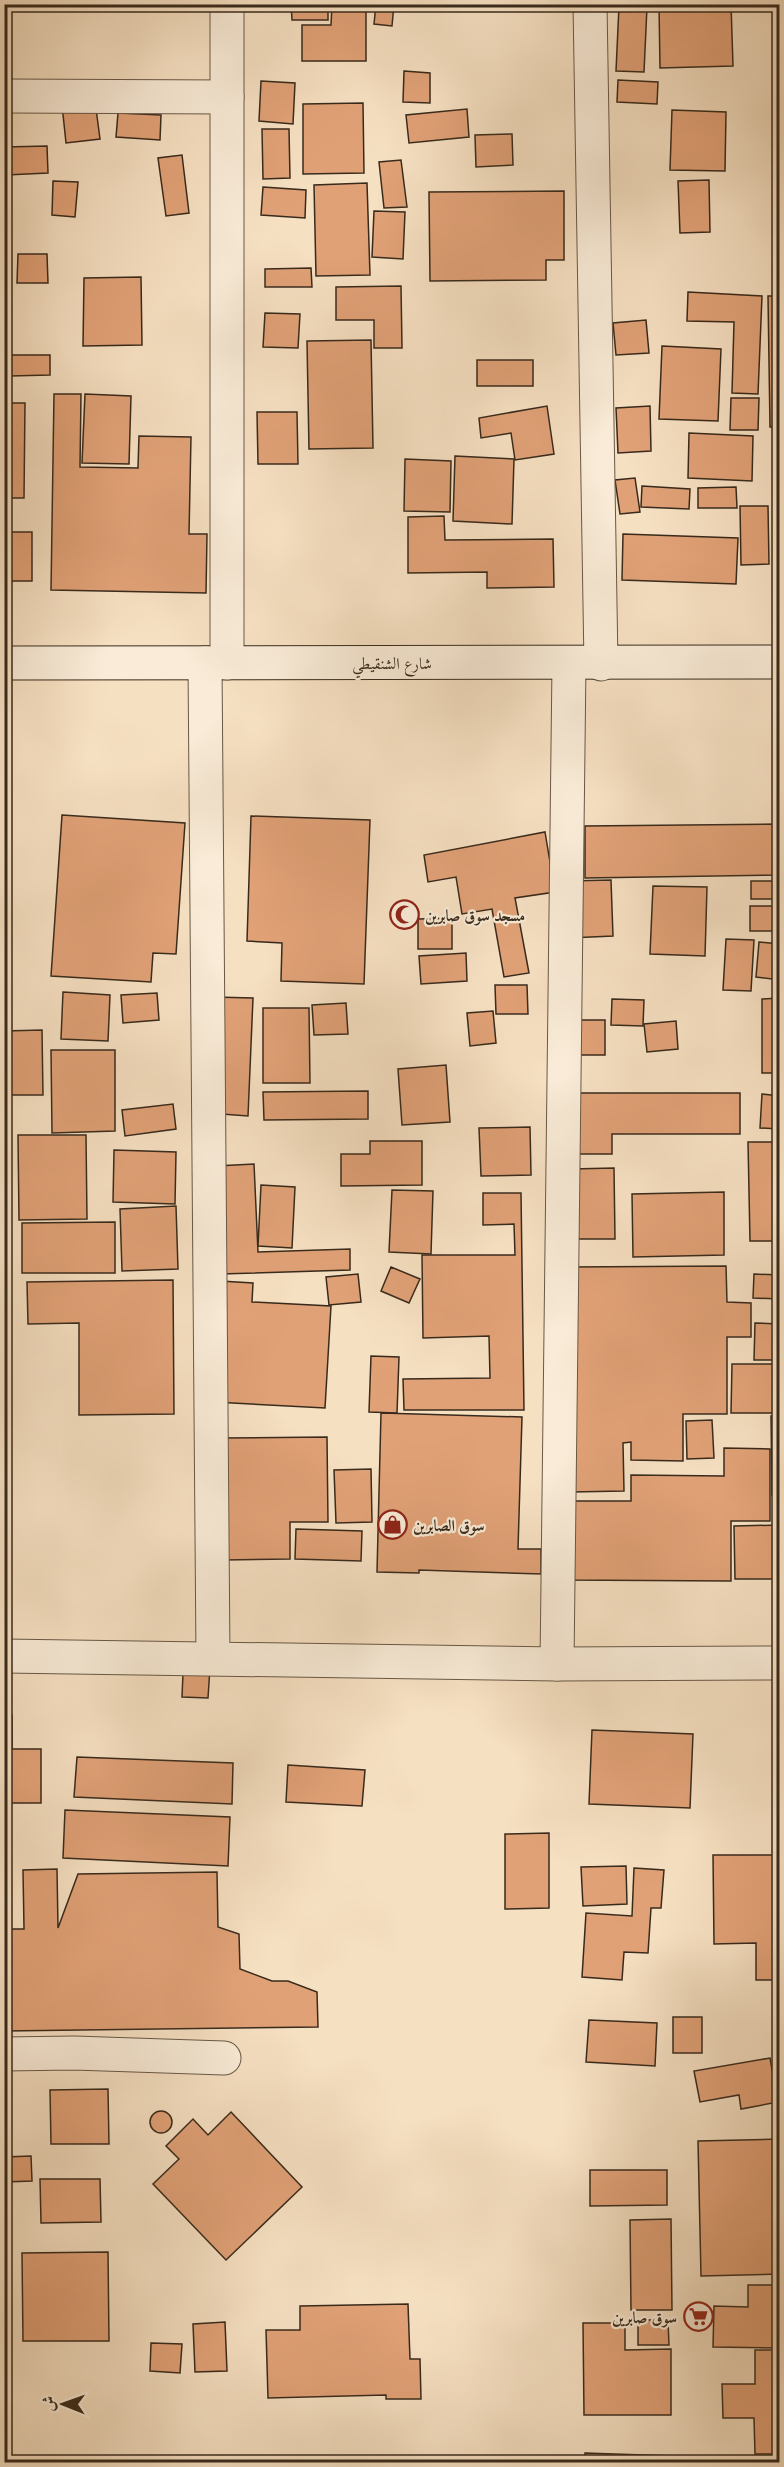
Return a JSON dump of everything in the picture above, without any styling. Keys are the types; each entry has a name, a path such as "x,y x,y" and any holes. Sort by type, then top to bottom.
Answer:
{"street":[{"path":"213,1659 216,663 227,4"},
{"path":"590,4 601,664"},
{"path":"4,96 227,97"},
{"name":"شارع الشنقيطي","path":"4,663 780,662"},
{"path":"557,1665 569,664"},
{"path":"4,1656 557,1665 780,1663"},
{"path":"4,2054 74,2053 224,2058"}],"building":[{"path":"291,4 328,4 328,20 292,20"},
{"path":"332,4 366,4 366,61 302,61 302,25 331,25"},
{"path":"376,4 394,4 392,26 374,24"},
{"path":"659,4 731,4 733,66 660,68"},
{"path":"619,6 647,7 644,72 616,71"},
{"path":"404,71 430,73 430,103 403,102"},
{"path":"618,80 658,82 657,104 617,102"},
{"path":"261,81 295,83 293,124 259,121"},
{"path":"95,101 100,139 66,143 62,105"},
{"path":"363,103 364,173 303,174 303,104"},
{"path":"467,109 469,137 409,143 406,115"},
{"path":"672,110 726,112 725,171 670,170"},
{"path":"118,113 161,115 160,140 116,137"},
{"path":"262,129 289,129 290,178 263,179"},
{"path":"512,134 513,165 476,167 475,135"},
{"path":"47,146 48,173 6,175 5,147"},
{"path":"182,155 189,213 166,216 158,158"},
{"path":"401,160 407,207 384,208 379,162"},
{"path":"709,180 710,232 680,233 678,181"},
{"path":"53,181 78,182 75,217 52,215"},
{"path":"367,183 370,275 316,276 314,185"},
{"path":"263,187 306,190 305,218 261,215"},
{"path":"564,191 564,260 546,260 546,280 430,281 429,192"},
{"path":"374,211 405,212 403,259 372,257"},
{"path":"18,254 47,254 48,283 17,283"},
{"path":"311,268 312,287 265,287 265,269"},
{"path":"141,277 142,345 83,346 84,278"},
{"path":"401,286 402,348 374,348 374,320 336,320 336,287"},
{"path":"688,292 762,296 758,394 732,393 734,322 687,321"},
{"path":"768,296 780,296 780,427 770,427"},
{"path":"265,313 300,314 298,348 263,347"},
{"path":"646,320 649,353 616,355 613,323"},
{"path":"371,340 373,448 309,449 307,341"},
{"path":"662,346 721,349 718,421 659,419"},
{"path":"10,355 50,355 50,375 10,376"},
{"path":"477,360 533,360 533,386 477,386"},
{"path":"54,394 81,394 80,467 138,468 139,436 191,437 189,534 207,534 206,593 51,590"},
{"path":"85,394 131,396 129,464 82,463"},
{"path":"731,398 759,398 758,430 730,430"},
{"path":"4,403 25,403 24,498 4,498"},
{"path":"547,406 554,454 515,460 511,433 481,438 479,418"},
{"path":"650,406 651,451 618,453 616,408"},
{"path":"257,412 297,412 298,464 258,464"},
{"path":"689,433 753,436 752,481 688,478"},
{"path":"455,456 514,459 512,524 453,521"},
{"path":"405,459 451,461 450,512 404,511"},
{"path":"635,478 640,512 620,514 615,480"},
{"path":"642,486 690,489 689,509 641,507"},
{"path":"736,487 737,508 698,508 698,488"},
{"path":"740,506 768,506 769,564 741,565"},
{"path":"444,516 445,540 553,539 554,587 487,588 487,572 408,573 408,517"},
{"path":"4,532 32,532 32,581 4,581"},
{"path":"623,534 738,538 736,584 622,580"},
{"path":"62,815 185,823 176,954 153,953 151,982 51,976"},
{"path":"251,816 370,820 364,984 281,981 282,943 247,941"},
{"path":"780,824 780,875 585,878 585,826"},
{"path":"545,832 555,892 515,898 529,973 504,977 492,909 462,914 456,877 428,882 424,855"},
{"path":"611,880 613,936 569,938 567,881"},
{"path":"751,881 780,881 780,899 751,899"},
{"path":"653,886 707,887 705,956 650,954"},
{"path":"750,906 780,906 780,931 750,931"},
{"path":"452,918 452,949 418,949 418,919"},
{"path":"726,939 754,940 751,991 723,990"},
{"path":"759,942 780,944 780,980 756,977"},
{"path":"466,953 467,981 421,984 419,956"},
{"path":"495,985 527,985 528,1014 496,1014"},
{"path":"63,992 110,995 108,1041 61,1039"},
{"path":"157,993 159,1020 123,1023 121,995"},
{"path":"213,997 253,998 248,1116 208,1113"},
{"path":"780,998 780,1073 762,1073 762,999"},
{"path":"612,999 644,1000 643,1026 611,1025"},
{"path":"346,1003 348,1034 314,1035 312,1005"},
{"path":"263,1008 309,1008 310,1083 263,1083"},
{"path":"493,1011 496,1043 470,1046 467,1013"},
{"path":"567,1020 605,1020 605,1055 567,1055"},
{"path":"676,1021 678,1049 647,1052 644,1024"},
{"path":"42,1030 43,1095 4,1095 4,1031"},
{"path":"51,1050 115,1050 115,1131 52,1133"},
{"path":"446,1065 450,1122 402,1125 398,1069"},
{"path":"368,1091 368,1119 264,1120 263,1092"},
{"path":"567,1093 740,1093 740,1134 612,1134 612,1154 568,1154"},
{"path":"762,1094 780,1096 780,1129 760,1128"},
{"path":"173,1104 176,1129 125,1136 122,1110"},
{"path":"530,1127 531,1175 481,1176 479,1128"},
{"path":"18,1135 86,1135 87,1219 19,1220"},
{"path":"370,1141 422,1141 422,1185 341,1186 341,1154 370,1154"},
{"path":"748,1142 780,1142 780,1241 750,1241"},
{"path":"114,1150 176,1152 175,1204 113,1202"},
{"path":"254,1164 258,1252 350,1249 350,1270 220,1274 216,1166"},
{"path":"614,1168 615,1239 572,1239 571,1169"},
{"path":"261,1185 295,1187 292,1248 258,1246"},
{"path":"392,1190 433,1191 431,1254 389,1252"},
{"path":"724,1192 724,1255 633,1257 632,1194"},
{"path":"483,1193 521,1193 524,1410 404,1410 403,1379 490,1378 489,1336 423,1338 422,1255 515,1255 514,1224 483,1225"},
{"path":"176,1206 178,1269 122,1271 120,1209"},
{"path":"115,1222 115,1273 22,1273 22,1223"},
{"path":"726,1266 727,1302 751,1303 751,1337 727,1337 727,1414 683,1414 683,1461 631,1460 631,1442 623,1443 624,1491 571,1492 570,1267"},
{"path":"391,1267 420,1279 409,1303 381,1291"},
{"path":"358,1274 361,1302 329,1305 326,1277"},
{"path":"754,1274 780,1275 780,1299 753,1298"},
{"path":"173,1280 174,1414 79,1415 79,1323 28,1324 27,1282"},
{"path":"220,1281 253,1283 252,1302 331,1306 325,1408 214,1402"},
{"path":"755,1323 780,1324 780,1360 754,1360"},
{"path":"371,1356 399,1357 397,1413 369,1412"},
{"path":"732,1364 780,1364 780,1413 731,1413"},
{"path":"381,1413 522,1417 518,1549 541,1549 541,1574 419,1570 419,1573 377,1572"},
{"path":"771,1416 780,1416 780,1495 772,1495"},
{"path":"712,1420 714,1458 687,1459 686,1421"},
{"path":"327,1437 328,1522 290,1522 290,1559 224,1560 222,1438"},
{"path":"724,1448 770,1449 770,1521 731,1521 731,1581 564,1580 564,1501 631,1501 631,1475 724,1476"},
{"path":"371,1469 372,1522 336,1523 334,1470"},
{"path":"780,1525 780,1579 735,1579 734,1526"},
{"path":"296,1529 362,1531 361,1561 295,1559"},
{"path":"184,1650 211,1652 208,1698 182,1697"},
{"path":"4,1715 12,1715 12,1749 41,1749 41,1803 4,1803"},
{"path":"592,1730 693,1734 690,1808 589,1804"},
{"path":"77,1757 233,1763 232,1804 74,1797"},
{"path":"288,1765 365,1770 362,1806 286,1802"},
{"path":"65,1810 230,1817 228,1866 63,1858"},
{"path":"549,1833 549,1908 505,1909 505,1834"},
{"path":"713,1855 780,1855 780,1980 756,1980 756,1943 714,1944"},
{"path":"626,1866 627,1904 583,1906 581,1867"},
{"path":"634,1868 664,1870 661,1908 651,1908 648,1953 624,1952 622,1980 582,1977 586,1913 632,1916"},
{"path":"57,1869 58,1928 78,1874 217,1872 218,1927 239,1934 240,1969 272,1981 288,1981 317,1992 318,2027 4,2031 4,1929 24,1929 23,1870"},
{"path":"673,2017 702,2017 702,2053 673,2053"},
{"path":"589,2020 657,2023 655,2066 586,2062"},
{"path":"770,2058 778,2102 741,2109 739,2095 700,2102 694,2071"},
{"path":"108,2089 109,2144 51,2144 50,2090"},
{"path":"161,2111 169,2114 172,2122 169,2130 161,2133 153,2130 150,2122 153,2114"},
{"path":"231,2112 302,2187 226,2260 153,2184 179,2159 166,2146 193,2119 208,2135"},
{"path":"780,2139 780,2274 701,2276 698,2141"},
{"path":"31,2156 32,2181 4,2182 4,2157"},
{"path":"590,2170 667,2170 667,2205 590,2206"},
{"path":"40,2179 100,2179 101,2222 41,2223"},
{"path":"671,2219 672,2310 631,2310 630,2220"},
{"path":"108,2252 109,2341 23,2341 22,2253"},
{"path":"748,2285 780,2285 780,2348 713,2347 714,2306 748,2307"},
{"path":"408,2304 410,2359 420,2359 421,2399 386,2399 386,2395 268,2398 266,2330 300,2330 300,2306"},
{"path":"638,2320 668,2320 669,2345 638,2345"},
{"path":"225,2322 227,2371 195,2372 193,2324"},
{"path":"583,2323 625,2323 625,2350 671,2349 671,2415 584,2415"},
{"path":"151,2343 182,2344 180,2373 150,2371"},
{"path":"755,2350 780,2350 780,2454 755,2454 754,2418 723,2418 722,2384 755,2384"},
{"path":"585,2453 674,2456 674,2462 585,2462"}],"place":[{"name":"مسجد سوق صابرين","path":"404,915"},
{"name":"سوق الصابرين","path":"392,1525"},
{"name":"سوق صابرين","path":"698,2317"}]}
